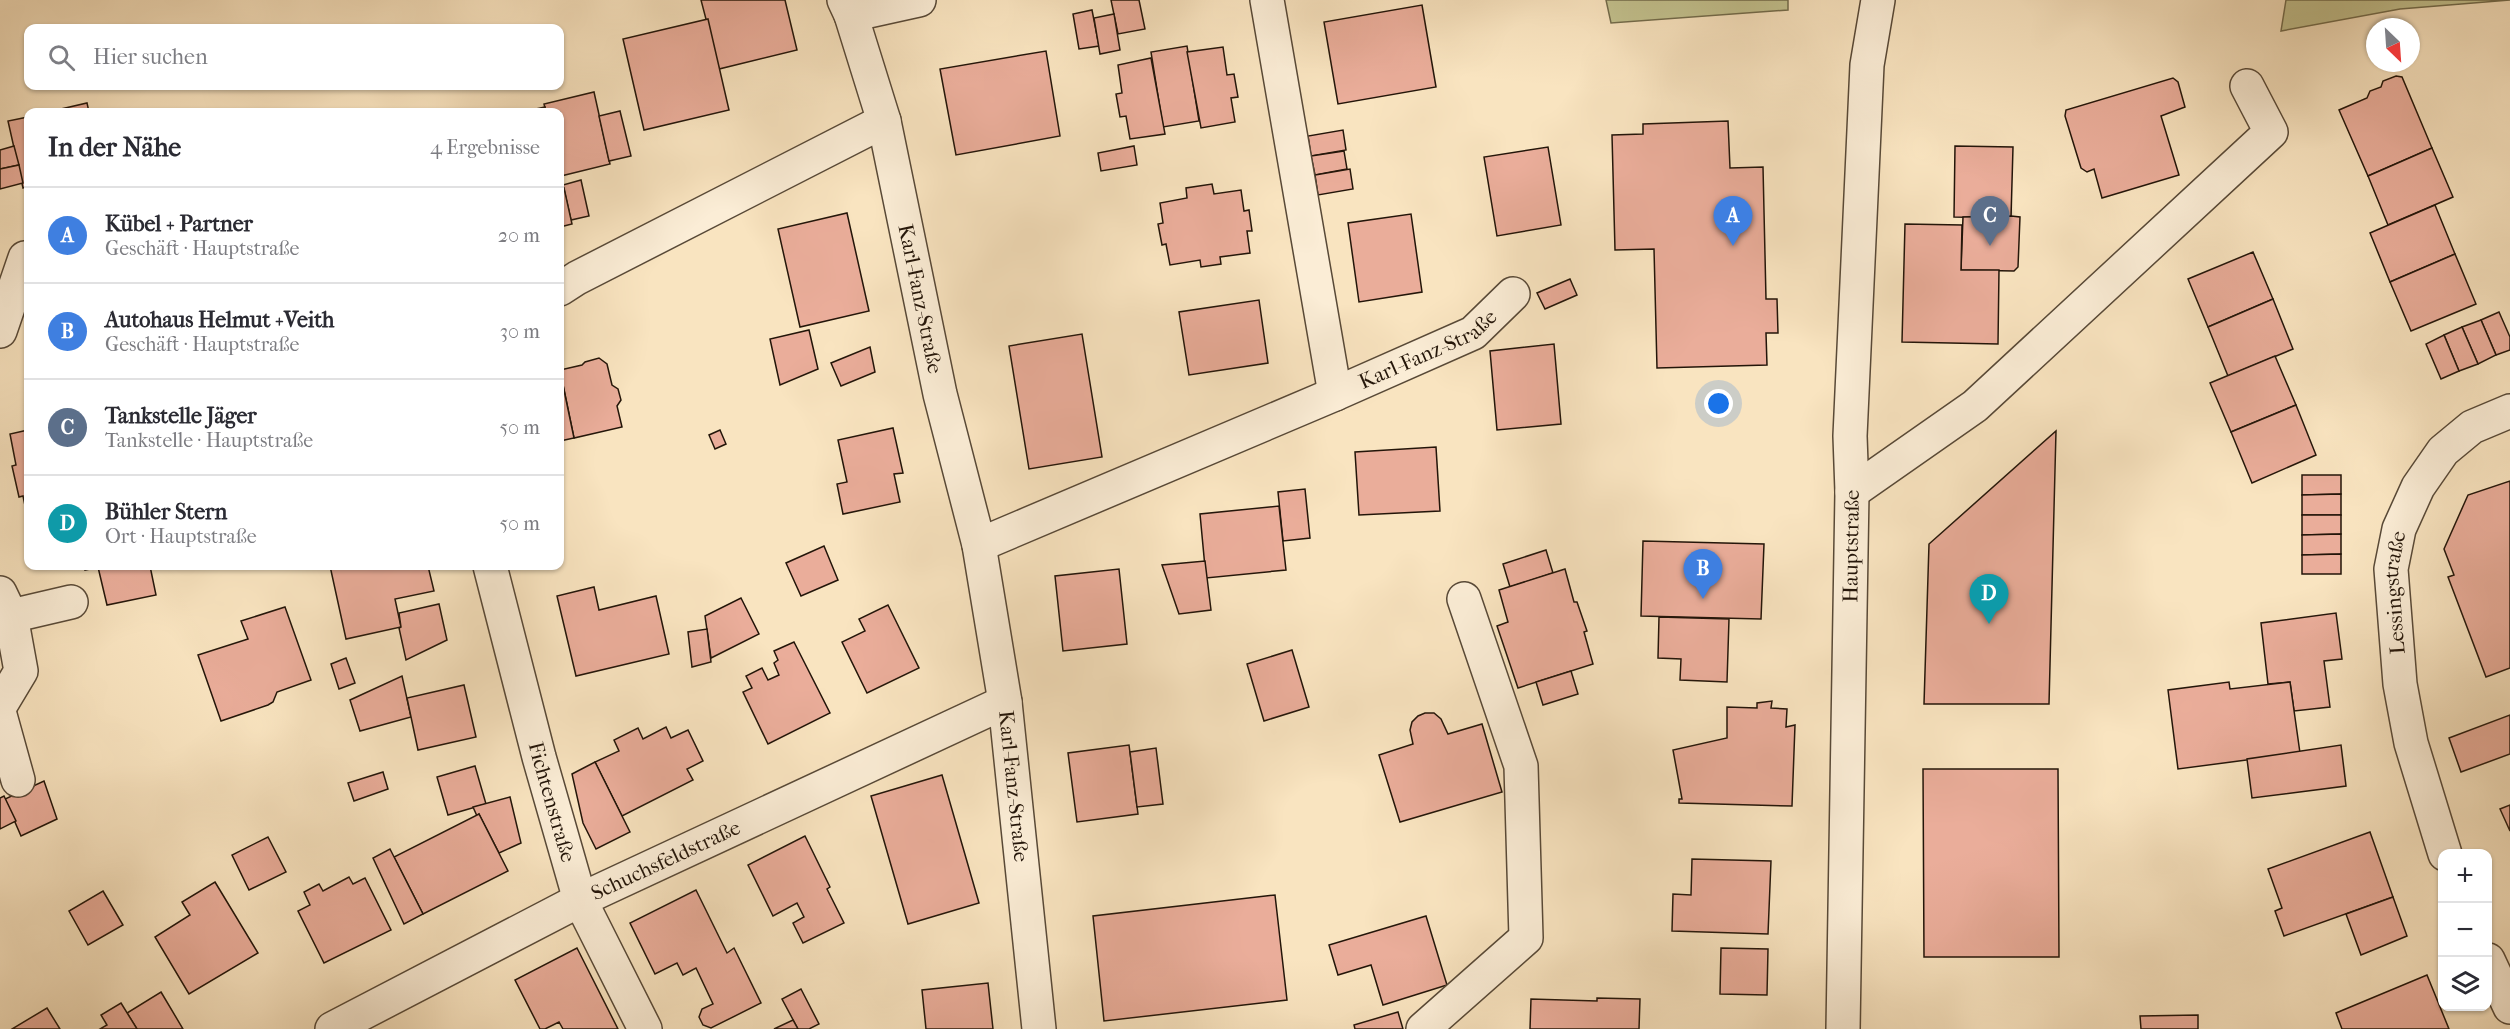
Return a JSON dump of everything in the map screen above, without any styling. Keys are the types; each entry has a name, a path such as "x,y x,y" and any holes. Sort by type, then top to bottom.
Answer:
{"street":[{"name":"Karl-Fanz-Straße","path":"919,0 848,8 884,121 940,394 979,545 1005,702 1039,1029"},
{"name":"Karl-Fanz-Straße","path":"1266,0 1335,394"},
{"name":"Hauptstraße","path":"1858,0 1867,65"},
{"name":"Hauptstraße","path":"1843,1029 1852,492 1850,436 1867,65 1878,0"},
{"path":"1852,492 1975,406 2271,132 2247,86"},
{"path":"564,286 884,121"},
{"path":"0,331 18,256"},
{"name":"Karl-Fanz-Straße","path":"979,545 1473,333 1513,294"},
{"name":"Lessingstraße","path":"2443,849 2411,743 2404,708 2391,569 2399,529 2418,487 2444,451 2472,427 2510,411"},
{"name":"Fichtenstraße","path":"491,570 539,757 580,900 645,1029"},
{"path":"1423,1029 1526,938 1521,766 1464,599"},
{"path":"0,706 21,671 5,604 71,602"},
{"name":"Schuchsfeldstraße","path":"332,1029 580,900 1005,702"},
{"path":"0,715 18,780"},
{"path":"2492,970 2510,1007"}],"shaded area":[{"path":"1606,0 1788,0 1788,10 1611,23"},
{"path":"2286,0 2510,0 2400,9 2281,31"}],"building":[{"path":"701,0 785,0 797,50 719,69"},
{"path":"1111,0 1139,0 1145,29 1118,34"},
{"path":"1422,5 1436,87 1338,104 1324,22"},
{"path":"1092,10 1099,46 1079,49 1073,14"},
{"path":"1114,14 1120,50 1100,54 1094,18"},
{"path":"708,19 729,110 644,130 623,39"},
{"path":"1187,46 1199,121 1163,127 1151,52"},
{"path":"1223,47 1227,75 1234,74 1238,97 1231,98 1235,122 1201,128 1187,52"},
{"path":"1046,51 1060,136 956,155 940,69"},
{"path":"1151,58 1165,134 1130,139 1126,116 1120,117 1116,94 1122,93 1118,65"},
{"path":"2396,76 2402,77 2432,148 2368,176 2339,110 2367,98 2370,91 2381,87 2383,81"},
{"path":"2173,78 2178,82 2185,107 2161,116 2179,175 2102,198 2094,169 2087,172 2081,168 2065,116 2066,110"},
{"path":"594,92 610,164 564,175 564,108 545,108 544,104"},
{"path":"87,103 88,108 65,108"},
{"path":"620,111 631,156 609,161 599,116"},
{"path":"24,118 23,188 8,121"},
{"path":"1728,121 1730,168 1763,167 1766,299 1777,299 1778,333 1766,333 1767,365 1657,368 1654,249 1615,250 1612,135 1643,134 1643,124"},
{"path":"1343,130 1346,150 1311,156 1308,136"},
{"path":"14,146 19,165 0,169 0,150"},
{"path":"1134,146 1137,165 1101,171 1098,153"},
{"path":"1955,146 2013,147 2011,218 1954,217"},
{"path":"1548,147 1561,225 1497,236 1484,157"},
{"path":"2432,148 2453,197 2388,225 2368,176"},
{"path":"1344,151 1347,169 1315,175 1311,156"},
{"path":"19,165 23,183 0,189 0,169"},
{"path":"1350,169 1353,189 1318,195 1315,175"},
{"path":"581,180 589,216 571,220 564,185"},
{"path":"1212,184 1214,194 1241,190 1244,211 1249,210 1252,231 1247,231 1250,253 1220,257 1221,264 1201,267 1200,260 1170,265 1166,244 1162,245 1158,224 1163,223 1160,203 1187,198 1186,188"},
{"path":"564,188 572,224 564,226"},
{"path":"2435,205 2455,254 2390,282 2370,233"},
{"path":"847,213 869,311 800,327 778,229"},
{"path":"1411,214 1422,292 1359,302 1348,223"},
{"path":"1963,217 2020,217 2018,267 2014,271 1961,270"},
{"path":"1905,224 1962,225 1961,270 1999,270 1998,344 1902,342"},
{"path":"2253,252 2273,299 2208,327 2188,279"},
{"path":"2455,254 2476,304 2411,331 2390,282"},
{"path":"1570,279 1577,295 1545,309 1537,293"},
{"path":"2273,299 2293,349 2228,376 2208,327"},
{"path":"1259,300 1268,363 1189,375 1179,312"},
{"path":"2499,312 2510,337 2510,350 2496,355 2481,320"},
{"path":"2481,320 2496,355 2478,364 2462,327"},
{"path":"2462,327 2478,364 2459,371 2444,335"},
{"path":"809,330 818,369 780,385 770,339"},
{"path":"1082,334 1102,457 1029,469 1009,346"},
{"path":"2444,335 2459,371 2441,379 2426,344"},
{"path":"1554,344 1561,424 1497,430 1490,351"},
{"path":"870,347 875,372 841,386 831,363"},
{"path":"2275,356 2296,405 2231,432 2210,383"},
{"path":"599,358 607,364 612,385 618,389 621,400 617,406 622,427 574,438 564,389 564,369 582,365"},
{"path":"564,390 574,438 564,440"},
{"path":"2296,405 2316,455 2252,483 2231,432"},
{"path":"893,428 903,473 894,474 900,502 843,514 837,484 847,482 838,440"},
{"path":"720,430 726,444 715,449 709,435"},
{"path":"24,431 24,501 23,496 19,497 12,466 16,465 10,434"},
{"path":"2056,431 2049,704 1924,704 1929,544"},
{"path":"1436,447 1440,511 1359,515 1355,452"},
{"path":"2302,475 2341,475 2341,494 2302,495"},
{"path":"2510,481 2510,668 2486,677 2448,577 2454,575 2444,549 2468,495"},
{"path":"1305,489 1310,538 1283,541 1278,492"},
{"path":"2341,494 2341,515 2302,515 2302,495"},
{"path":"1279,506 1286,570 1206,578 1200,514"},
{"path":"2302,515 2341,515 2341,534 2302,535"},
{"path":"2341,534 2341,554 2302,555 2302,535"},
{"path":"1643,541 1764,544 1761,619 1641,616"},
{"path":"824,546 838,580 801,596 786,563"},
{"path":"1546,550 1553,573 1510,587 1503,564"},
{"path":"2341,554 2341,574 2302,574 2302,555"},
{"path":"1205,561 1211,610 1179,614 1162,565"},
{"path":"1119,569 1127,644 1063,651 1055,576"},
{"path":"1565,569 1574,602 1577,602 1587,631 1584,632 1593,664 1518,688 1497,626 1508,622 1499,590"},
{"path":"99,570 151,570 156,595 107,605"},
{"path":"331,570 429,570 434,591 395,599 401,627 346,639"},
{"path":"594,587 599,610 656,596 669,654 576,676 557,596"},
{"path":"741,598 759,634 711,658 705,616"},
{"path":"439,604 447,640 406,660 399,628 401,627 399,613"},
{"path":"888,605 919,668 867,693 842,642 865,631 859,619"},
{"path":"285,607 311,680 277,692 273,702 268,705 221,721 198,655 248,639 241,621"},
{"path":"2336,613 2342,659 2324,661 2330,707 2294,711 2290,682 2268,684 2261,623"},
{"path":"1659,617 1729,619 1727,682 1680,680 1681,659 1658,658"},
{"path":"707,629 711,662 692,667 688,632"},
{"path":"794,642 830,713 768,744 743,692 752,688 746,676 762,668 768,680 779,675 774,663 778,660 774,651"},
{"path":"1292,650 1309,707 1264,721 1247,664"},
{"path":"346,658 355,683 339,689 331,664"},
{"path":"1571,671 1578,694 1543,705 1536,682"},
{"path":"402,676 411,717 360,731 350,700"},
{"path":"2229,682 2230,689 2290,682 2300,753 2178,769 2168,690"},
{"path":"464,685 476,737 418,750 407,698"},
{"path":"1772,701 1771,708 1787,709 1786,727 1795,725 1792,806 1679,803 1679,799 1682,799 1673,750 1727,738 1727,707 1757,708 1757,703"},
{"path":"1425,713 1434,713 1441,719 1448,734 1482,724 1502,792 1400,822 1379,755 1413,744 1410,730 1412,722"},
{"path":"2510,715 2510,754 2461,772 2449,738"},
{"path":"666,727 671,738 688,730 703,761 687,769 693,780 622,816 595,762 619,751 614,740 638,728 643,739"},
{"path":"1129,745 1138,814 1077,822 1068,753"},
{"path":"2341,745 2346,786 2252,798 2247,759"},
{"path":"1156,748 1163,804 1137,807 1130,752"},
{"path":"595,762 630,832 596,849 583,823 572,774"},
{"path":"475,766 486,804 448,815 437,777"},
{"path":"1923,769 2058,769 2059,957 1924,957"},
{"path":"383,772 388,789 354,801 348,783"},
{"path":"942,775 979,903 908,924 871,796"},
{"path":"44,781 57,819 21,836 5,799"},
{"path":"4,796 16,821 0,829 0,798"},
{"path":"510,797 521,843 499,853 473,807"},
{"path":"2510,805 2510,831 2500,809"},
{"path":"479,814 508,871 423,914 394,857"},
{"path":"2370,832 2393,897 2284,936 2275,911 2282,908 2268,869"},
{"path":"805,836 830,887 827,889 844,923 803,943 793,923 804,917 797,903 773,916 748,865"},
{"path":"268,837 286,872 249,890 232,855"},
{"path":"390,849 423,914 404,924 373,858"},
{"path":"1692,859 1771,861 1768,934 1672,931 1673,894 1691,895"},
{"path":"349,877 353,884 365,878 391,930 324,963 298,911 310,905 304,892 319,884 323,891"},
{"path":"215,882 258,953 189,994 155,937 190,915 182,902"},
{"path":"696,890 727,953 734,948 761,1003 711,1028 703,1025 699,1017 702,1009 713,1004 696,968 683,975 677,963 655,974 630,923"},
{"path":"103,891 123,925 88,945 69,911"},
{"path":"1275,895 1287,1000 1104,1021 1093,916"},
{"path":"2393,897 2407,936 2361,955 2346,914"},
{"path":"1426,916 1447,985 1383,1005 1371,965 1338,975 1329,945"},
{"path":"577,948 618,1029 563,1029 559,1022 540,1029 515,980"},
{"path":"1721,948 1768,949 1767,995 1720,994"},
{"path":"2427,975 2438,1002 2438,1011 2442,1011 2449,1029 2342,1029 2336,1013"},
{"path":"988,983 993,1029 926,1029 922,990"},
{"path":"801,989 819,1024 809,1029 798,1029 782,999"},
{"path":"161,992 183,1029 137,1029 127,1013"},
{"path":"1597,998 1640,999 1639,1029 1530,1029 1531,999 1597,1001"},
{"path":"121,1003 137,1029 100,1029 107,1025 101,1015"},
{"path":"47,1008 60,1029 12,1029"},
{"path":"1398,1012 1403,1029 1355,1029 1354,1025"},
{"path":"2198,1015 2198,1029 2141,1029 2140,1016"},
{"path":"793,1020 798,1029 774,1029"}],"place":[{"name":"Kübel + Partner","path":"1733,246"},
{"name":"Tankstelle Jäger","path":"1990,246"},
{"name":"Autohaus Helmut +Veith","path":"1703,599"},
{"name":"Bühler Stern","path":"1989,624"}]}
